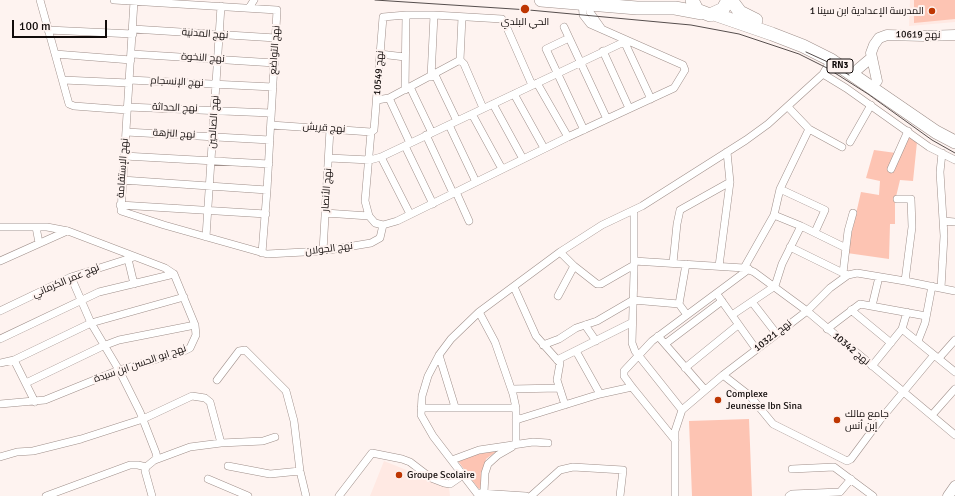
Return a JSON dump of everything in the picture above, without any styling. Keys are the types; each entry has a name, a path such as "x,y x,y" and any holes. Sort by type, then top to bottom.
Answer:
{"highway":[{"name":"RN3","path":"541,0 585,2 637,8 675,8 708,14 743,23 797,44 831,60 936,132 955,142"},
{"path":"692,0 697,10 708,14 723,9 728,0"},
{"name":"RN3","path":"731,0 742,14 808,40 877,81 918,111 955,133"}],"street":[{"path":"40,0 63,80"},
{"name":"نهج التواضع","path":"114,0 276,9 276,38 269,164 262,253"},
{"path":"249,8 254,0"},
{"name":"نهج الإستقامة","path":"134,1 120,210 122,212 262,253"},
{"path":"325,213 369,216 375,223 383,225 433,204 544,148 674,88 683,75 685,67 680,62 625,41 586,21 583,15 585,2"},
{"name":"نهج الصالحين","path":"206,237 221,6"},
{"path":"469,221 407,88 405,57 406,14 502,19 505,22 535,84 568,137"},
{"name":"نهج 10549","path":"369,216 365,195 377,100 383,17 406,14"},
{"path":"434,15 433,76 457,121"},
{"path":"462,17 460,60 464,64 483,108"},
{"path":"564,27 607,119"},
{"name":"نهج المدنية","path":"48,30 133,31 276,38"},
{"name":"نهج 10619","path":"871,58 872,48 876,41 887,34 924,36 955,35"},
{"path":"569,38 546,49 584,130"},
{"path":"329,158 370,160 381,157 625,41"},
{"path":"625,41 651,99"},
{"path":"603,51 629,108"},
{"name":"نهج النخوة","path":"55,54 218,58 274,63"},
{"path":"380,54 405,57"},
{"path":"858,69 871,58 877,81"},
{"path":"377,100 389,98 433,76 460,60"},
{"path":"526,496 480,494 463,475 425,424 421,415 423,391 439,355 451,339 479,312 560,252 602,225 634,210 727,152 768,124 823,74 831,60"},
{"path":"823,74 871,105 929,147 955,160"},
{"name":"نهج الإنسجام","path":"63,80 273,87"},
{"name":"نهج الحداثة","path":"63,80 68,101 72,105 127,108 214,109 271,113"},
{"path":"514,94 544,148"},
{"path":"389,98 433,204"},
{"path":"493,104 523,159"},
{"path":"850,142 871,105"},
{"path":"788,107 810,129 842,146"},
{"path":"472,114 502,169"},
{"name":"نهج قريش","path":"271,125 373,130"},
{"path":"449,125 476,182"},
{"name":"نهج الأنصار","path":"323,251 330,129"},
{"path":"675,440 632,387 623,372 638,354 658,336 717,294 746,269 774,215 780,189 810,129"},
{"path":"891,169 908,131"},
{"name":"نهج النزهة","path":"126,132 270,140"},
{"path":"719,266 730,182 727,152"},
{"path":"941,288 944,266 944,221 940,172 942,153"},
{"path":"124,156 269,164"},
{"path":"381,157 410,214"},
{"path":"122,180 267,190"},
{"path":"673,263 680,210 730,182"},
{"path":"780,189 825,210 814,232"},
{"path":"897,199 911,199 912,227 905,281"},
{"path":"120,205 266,214"},
{"path":"634,210 634,263 631,323 632,343 638,354 682,410 677,422 675,440 675,496"},
{"path":"846,274 846,248 853,213"},
{"path":"774,215 801,226 846,248"},
{"path":"944,221 955,222"},
{"name":"نهج الجولان","path":"262,253 323,251 376,242 380,238 383,225"},
{"path":"0,226 36,228 47,227 68,231 131,258 165,268 174,274 195,325 119,340 103,346 26,383"},
{"path":"732,316 775,286 790,247 801,226"},
{"path":"36,228 39,243"},
{"path":"0,261 68,231"},
{"path":"790,247 846,274 857,273 955,291"},
{"path":"560,252 595,284 599,285 634,263 673,263 746,269"},
{"path":"131,258 134,284"},
{"name":"نهج عمر الكرماني","path":"0,311 71,277 131,258"},
{"path":"686,264 679,304 687,315"},
{"path":"558,296 574,266"},
{"name":"نهج 10342","path":"746,269 775,286 807,311 955,435"},
{"path":"0,339 99,292 174,274"},
{"name":"نهج 10321","path":"682,410 723,374 807,311 846,274"},
{"path":"71,277 91,323 143,418 156,453 155,460"},
{"path":"872,306 879,277"},
{"path":"918,342 926,316 932,286"},
{"path":"514,287 536,336 561,364 557,377 565,405"},
{"path":"717,294 756,349"},
{"path":"0,364 14,360 91,323 184,298"},
{"path":"543,345 559,339 576,328 597,321 633,300 679,304"},
{"path":"665,344 722,301"},
{"path":"752,302 776,333"},
{"path":"828,329 859,305 926,316"},
{"path":"851,310 891,343"},
{"path":"479,312 495,342 512,389 516,408 516,444"},
{"path":"872,366 902,329 907,312"},
{"path":"557,360 631,323"},
{"name":"نهج ابو الحسن ابن سيدة","path":"0,404 35,402 118,370 182,352 190,348 196,335 195,325"},
{"path":"585,325 596,341"},
{"path":"685,368 738,325"},
{"path":"902,329 955,372"},
{"path":"658,336 705,390"},
{"path":"723,374 750,396 773,424 847,461 851,459 903,392 936,356 955,340"},
{"path":"217,380 239,351 245,350 286,391 294,421 300,471 306,496"},
{"path":"576,351 600,394"},
{"path":"439,355 455,407"},
{"path":"14,360 35,402"},
{"path":"516,420 600,394 632,387"},
{"path":"512,389 559,388"},
{"path":"932,416 954,391"},
{"path":"0,457 17,452 33,451 82,439 143,418 192,396 205,398 210,402 221,443"},
{"path":"421,408 516,408"},
{"path":"146,467 155,460 190,447 221,443 263,441 275,438"},
{"path":"452,460 472,451 516,444 548,443"},
{"path":"480,494 484,473 488,464 498,454 516,444"},
{"path":"339,496 372,453 410,462 431,478 444,483 450,484 463,475"},
{"path":"46,496 130,465 146,467"},
{"path":"228,466 270,474 300,471"},
{"path":"146,467 146,476 152,496"},
{"path":"531,496 560,470 573,467 623,470 620,496"},
{"path":"792,469 833,467 873,496"},
{"path":"208,479 248,496"},
{"path":"789,496 792,494 840,492 850,479"},
{"path":"948,496 955,486"}],"shaded area":[{"name":"المدرسة الإعدادية ابن سينا 1","path":"910,0 955,0 955,22 909,26"},
{"name":"المدرسة الإعدادية ابن سينا 1","path":"914,0 955,0 955,19 914,23"},
{"path":"904,132 917,142 913,181 900,180 895,201 895,224 890,224 889,259 847,253 861,192 879,195 880,181 866,178 874,150 896,153"},
{"path":"749,419 752,496 692,496 689,421"},
{"path":"497,451 486,459 480,489 458,461 471,455"},
{"name":"Groupe Scolaire","path":"384,461 449,487 450,496 370,496"}],"tram line":[{"path":"375,0 529,10 691,25 739,34 799,54 827,68 868,94 932,140 955,153"},
{"path":"806,52 830,63 849,75"}],"place":[{"name":"الحي البلدي","path":"525,9"},
{"name":"المدرسة الإعدادية ابن سينا 1","path":"932,11"},
{"name":"Complexe Jeunesse Ibn Sina","path":"718,400"},
{"name":"جامع مالك إبن أنس","path":"837,420"},
{"name":"Groupe Scolaire","path":"399,475"}]}
